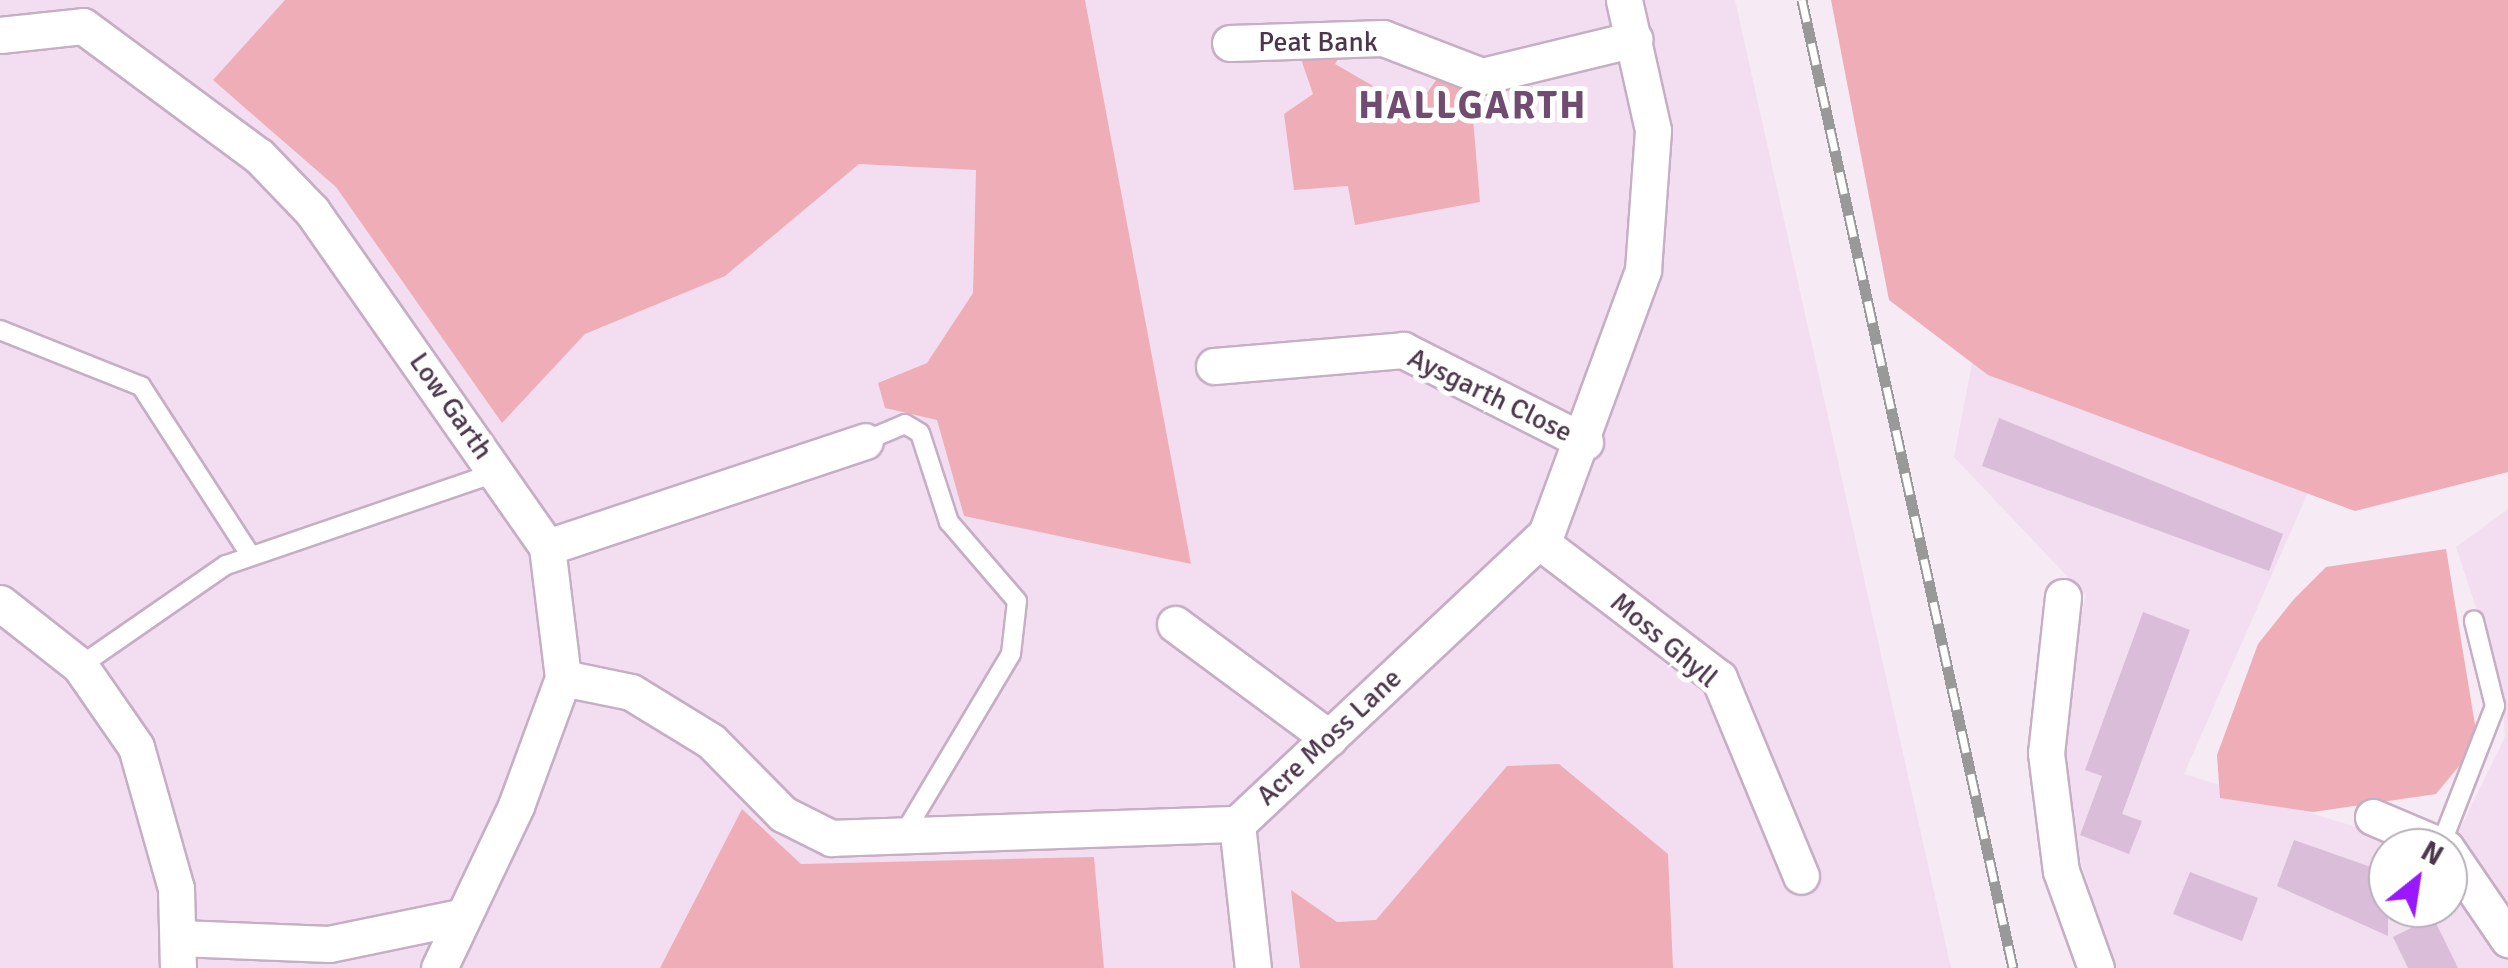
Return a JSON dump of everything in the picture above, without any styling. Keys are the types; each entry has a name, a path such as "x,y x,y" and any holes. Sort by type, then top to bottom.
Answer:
{"street":[{"name":"Acre Moss Lane","path":"563,678 631,692 710,741 783,814 831,838 1237,824 1539,541 1585,442 1643,270 1652,130 1624,0"},
{"name":"Low Garth","path":"0,35 87,13 259,156 312,211 548,547 563,678 516,806 459,917 439,968"},
{"name":"Peat Bank","path":"1230,43 1383,38 1482,76 1635,39"},
{"name":"Aysgarth Close","path":"1214,366 1402,350 1585,442"},
{"path":"548,547 864,441"},
{"name":"Moss Ghyll","path":"1539,541 1719,678 1801,876"},
{"path":"2063,597 2046,753 2061,871 2096,968"},
{"path":"0,603 80,666 136,747 164,829 178,953 328,944 459,917"},
{"path":"1174,624 1329,738"},
{"path":"2372,817 2399,828"},
{"path":"1237,824 1253,968"},
{"path":"2468,880 2508,940"}],"lane":[{"path":"0,330 141,386 251,556"},
{"path":"864,441 905,424 920,433 949,522 1018,601 1011,654 903,836"},
{"path":"80,666 251,556 497,472"},
{"path":"2453,828 2495,706 2474,621"}],"shaded area":[{"path":"0,0 1735,0 1951,968 0,968"},
{"path":"285,0 1085,0 1191,564 964,516 937,420 885,408 878,383 927,363 973,293 976,170 859,164 725,276 585,334 502,423 336,187 213,80"},
{"path":"1831,0 2508,0 2508,472 2355,511 1988,375 1889,300"},
{"path":"1346,46 1335,64 1415,110 1439,76 1470,82 1480,202 1355,225 1348,186 1294,190 1284,114 1313,94 1301,59 1310,48"},
{"path":"1975,348 2314,479 2184,774 2368,831 2368,928 2468,928 2468,828 2460,828 2505,737 2502,686 2456,547 2508,509 2508,968 2114,968 2054,775 2057,717 2086,596 1954,457"},
{"path":"2446,549 2478,743 2436,794 2313,812 2220,798 2217,755 2258,644 2294,599 2326,567"},
{"path":"1559,764 1668,854 1673,968 1300,968 1291,890 1337,922 1376,920 1507,766"},
{"path":"742,809 801,864 1094,857 1104,968 660,968"}],"building":[{"path":"1999,418 2283,534 2269,571 1982,466"},
{"path":"2143,612 2190,630 2122,814 2142,821 2129,854 2080,835 2102,776 2085,770"},
{"path":"2294,840 2368,866 2368,927 2277,886"},
{"path":"2190,872 2258,898 2242,941 2173,914"},
{"path":"2370,928 2388,928 2388,936"},
{"path":"2411,928 2438,928 2458,968 2408,968 2393,937"}],"railway":[{"path":"1802,0 2013,968"}],"district":[{"name":"HALLGARTH","path":"1473,106"}]}
